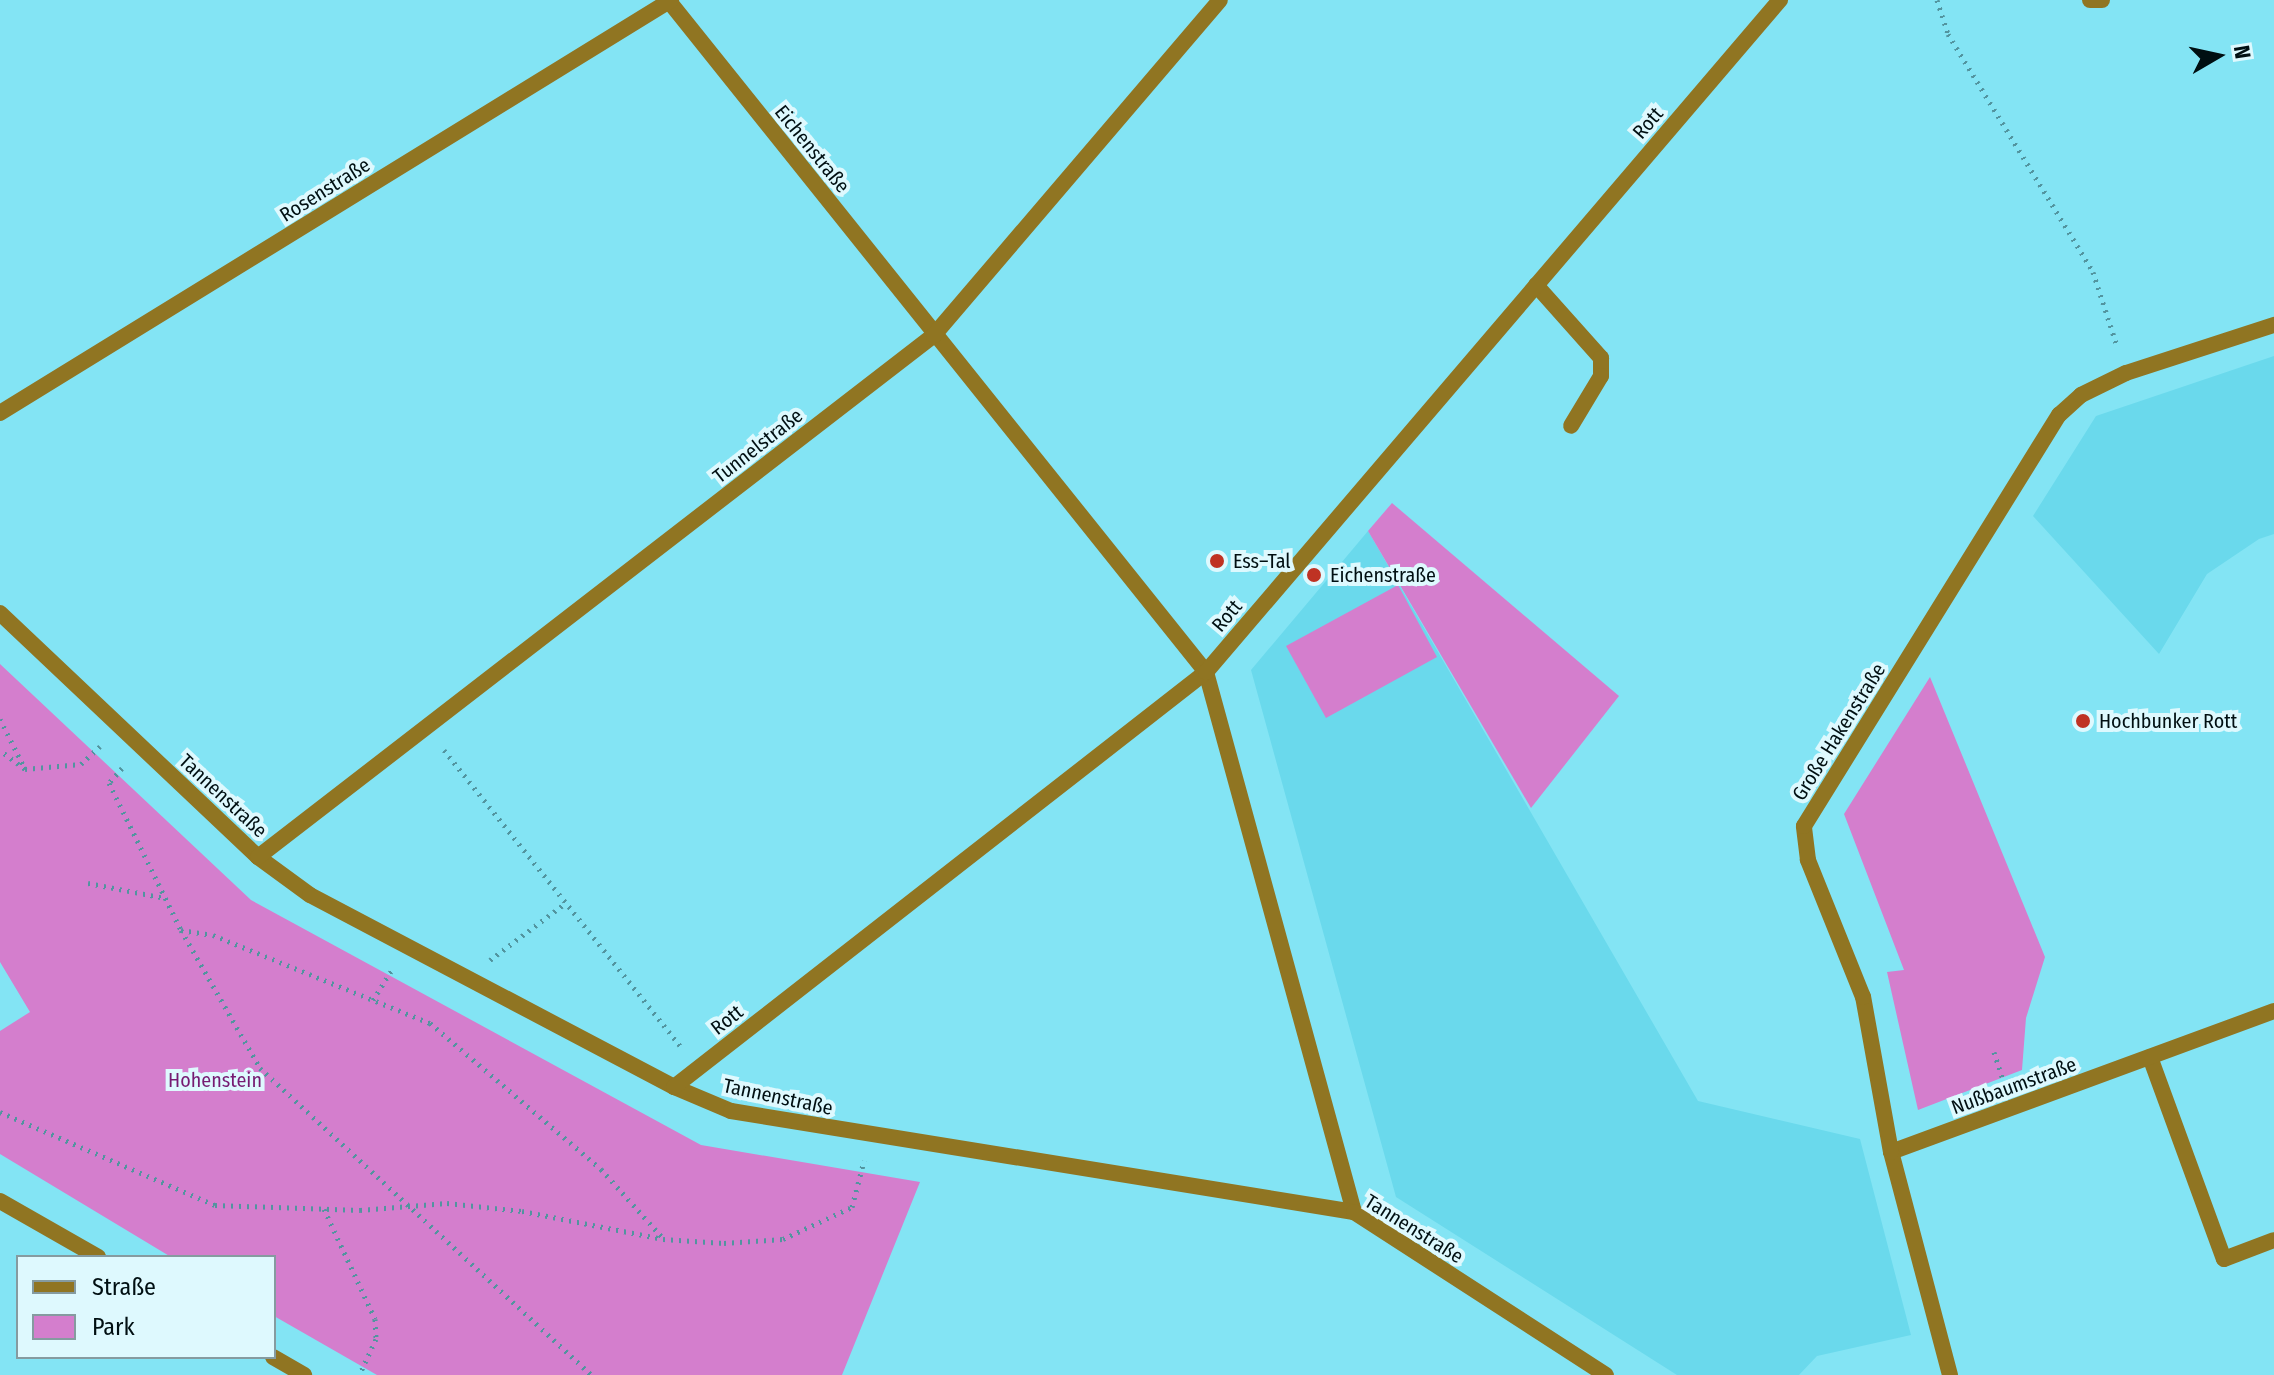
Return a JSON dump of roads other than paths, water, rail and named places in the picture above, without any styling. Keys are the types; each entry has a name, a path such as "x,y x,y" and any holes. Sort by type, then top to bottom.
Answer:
{"street":[{"name":"Tunnelstraße","path":"258,857 934,335 1220,0"},
{"name":"Rott","path":"674,1087 1206,672 1780,0"},
{"path":"2090,0 2102,0"},
{"name":"Eichenstraße","path":"669,1 1206,672 1354,1212"},
{"name":"Rosenstraße","path":"0,413 669,1"},
{"path":"1536,285 1601,358 1601,376 1571,426"},
{"name":"Große Hakenstraße","path":"1950,1375 1891,1152 1863,997 1808,860 1804,826 2059,415 2081,395 2126,373 2274,325"},
{"name":"Tannenstraße","path":"0,613 258,857 310,895 674,1087 731,1111 870,1137 1354,1212 1606,1375"},
{"name":"Nußbaumstraße","path":"1891,1152 2274,1011"},
{"path":"2150,1057 2224,1259 2274,1240"},
{"path":"0,1201 94,1255"},
{"path":"276,1359 304,1375"}],"place":[{"name":"Ess–Tal","path":"1217,561"},
{"name":"Eichenstraße","path":"1314,575"},
{"name":"Hochbunker Rott","path":"2083,721"}],"park label":[{"name":"Hohenstein","path":"215,1080"}]}
